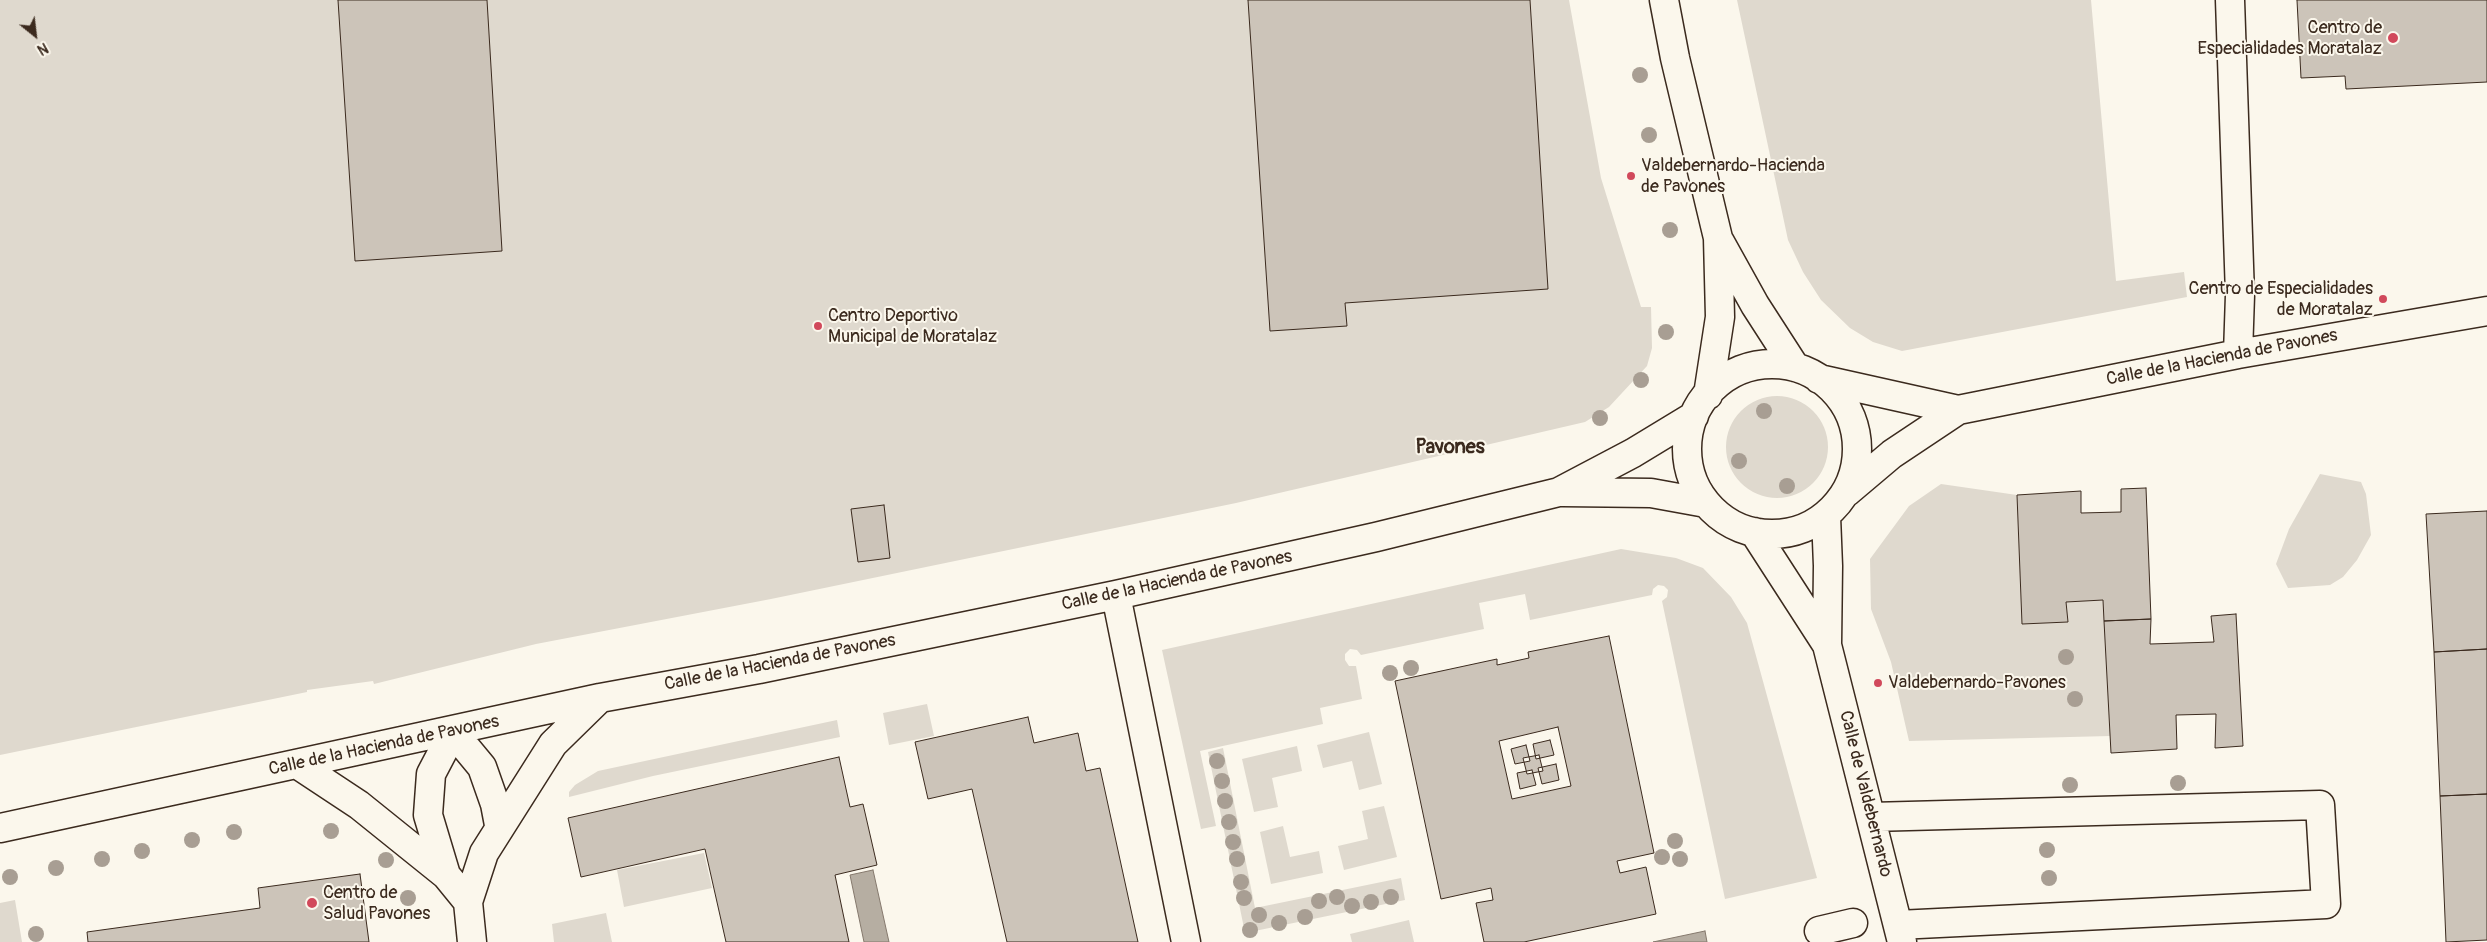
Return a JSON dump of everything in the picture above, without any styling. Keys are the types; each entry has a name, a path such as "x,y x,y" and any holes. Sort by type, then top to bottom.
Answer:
{"street":[{"path":"1664,0 1675,58 1718,238 1720,317 1701,405"},
{"path":"2230,0 2240,295 2238,354"},
{"path":"1718,238 1755,304 1806,372"},
{"name":"Calle de la Hacienda de Pavones","path":"1847,492 1892,454 1958,410 2238,354 2487,311"},
{"path":"1777,363 1806,372 1836,390 1857,431 1858,463 1847,492 1826,516 1794,532 1762,534 1730,524 1706,504 1688,468 1688,431 1701,405 1724,378 1750,366 1777,363"},
{"name":"Calle de la Hacienda de Pavones","path":"1806,372 1958,410"},
{"name":"Calle de la Hacienda de Pavones","path":"0,828 453,732 600,698 759,669 1116,595 1376,537 1559,492 1633,453 1701,405"},
{"name":"Calle de la Hacienda de Pavones","path":"1559,492 1651,494 1706,504"},
{"name":"Calle de Valdebernardo","path":"1826,516 1828,566 1827,645 1900,933"},
{"name":"Calle de Valdebernardo","path":"1754,532 1827,645"},
{"path":"1116,595 1186,942"},
{"path":"472,942 468,902 484,853 499,825 553,744 600,698"},
{"path":"446,875 428,815 431,774 453,732 482,767 495,804 499,825"},
{"path":"297,764 359,806 446,875 468,902"},
{"path":"1871,817 2320,805 2326,904 1900,933"}],"shaded area":[{"name":"Centro Deportivo Municipal de Moratalaz","path":"0,0 1569,0 1601,178 1641,307 1651,307 1652,348 1647,366 1609,407 1585,422 1236,503 771,599 536,644 374,684 373,681 307,690 307,692 0,755"},
{"path":"1737,0 2091,0 2116,281 2184,272 2187,297 1902,351 1873,342 1850,328 1821,300 1803,272 1788,240"},
{"path":"1777,396 1787,397 1806,404 1820,418 1827,437 1827,457 1820,476 1806,490 1787,497 1777,498 1767,497 1748,490 1734,476 1727,457 1726,447 1727,437 1734,418 1748,404 1767,397"},
{"path":"2320,474 2361,482 2366,494 2371,535 2357,560 2343,577 2330,585 2288,588 2276,564 2289,529"},
{"path":"1941,484 2017,495 2022,624 2068,622 2066,602 2103,600 2110,736 1909,741 1891,662 1871,609 1870,559 1909,506"},
{"path":"1621,549 1676,558 1703,568 1731,597 1747,623 1817,878 1725,899 1662,601 1667,597 1668,590 1664,586 1658,585 1653,589 1652,595 1530,620 1525,594 1479,603 1484,629 1361,655 1357,650 1350,649 1345,654 1345,660 1349,666 1356,666 1362,699 1320,708 1323,724 1200,751 1216,826 1201,829 1162,650"},
{"path":"927,704 934,736 889,745 883,713"},
{"path":"837,720 840,737 653,776 569,797 569,792 575,785 598,771"},
{"path":"1369,732 1382,784 1359,790 1352,761 1323,768 1317,745"},
{"path":"1297,746 1302,771 1272,778 1278,807 1254,812 1242,759"},
{"path":"1223,748 1255,908 1401,878 1405,900 1245,933 1208,752"},
{"path":"1384,806 1397,857 1344,870 1338,846 1368,839 1362,811"},
{"path":"1283,826 1290,857 1319,851 1323,873 1271,884 1260,832"},
{"path":"704,853 712,888 624,907 617,870"},
{"path":"873,870 889,942 864,942 850,875"},
{"path":"15,900 22,942 0,942 0,903"},
{"path":"606,913 612,942 554,942 552,924"},
{"path":"1409,920 1414,942 1352,942 1350,934"},
{"path":"1705,931 1707,942 1653,942"}],"building":[{"path":"338,0 487,0 502,251 355,261"},
{"path":"1248,0 1530,0 1548,289 1345,303 1347,326 1270,331"},
{"name":"Centro de Especialidades Moratalaz","path":"2297,0 2487,0 2487,82 2346,89 2345,76 2301,78"},
{"path":"2146,488 2151,619 2104,621 2103,600 2066,602 2068,622 2022,624 2017,495 2081,491 2081,513 2121,512 2121,489"},
{"path":"884,505 890,558 858,562 851,509"},
{"path":"2487,511 2487,649 2434,652 2426,514"},
{"path":"2236,614 2243,746 2215,748 2216,714 2176,715 2177,749 2111,753 2104,621 2151,619 2150,644 2214,642 2211,616"},
{"path":"1609,636 1654,853 1617,861 1620,873 1646,867 1656,914 1524,942 1484,942 1476,903 1493,900 1491,888 1441,899 1395,681 1497,659 1497,665 1529,658 1528,652"},
{"path":"2487,649 2487,794 2440,796 2434,652"},
{"path":"1028,717 1034,743 1078,733 1086,771 1100,768 1138,942 1007,942 972,789 928,799 915,742"},
{"path":"1558,727 1571,786 1512,799 1499,741"},
{"path":"1550,740 1554,755 1536,759 1533,744"},
{"path":"1526,745 1530,761 1515,764 1511,749"},
{"path":"1539,755 1543,771 1527,774 1523,758"},
{"path":"839,757 850,807 863,804 877,865 835,875 849,942 726,942 705,849 581,877 568,818"},
{"path":"1556,764 1559,780 1542,784 1538,768"},
{"path":"1532,770 1536,785 1520,789 1517,773"},
{"path":"2487,794 2487,940 2446,942 2440,796"},
{"name":"Centro de Salud Pavones","path":"360,874 369,942 88,942 87,932 260,908 258,888"}],"place":[{"name":"Centro de Especialidades Moratalaz","path":"2393,38"},
{"name":"Valdebernardo-Hacienda de Pavones","path":"1631,176"},
{"name":"Centro de Especialidades de Moratalaz","path":"2383,299"},
{"name":"Centro Deportivo Municipal de Moratalaz","path":"818,326"},
{"name":"Valdebernardo-Pavones","path":"1878,683"},
{"name":"Centro de Salud Pavones","path":"312,903"}],"district":[{"name":"Pavones","path":"1450,448"}]}
